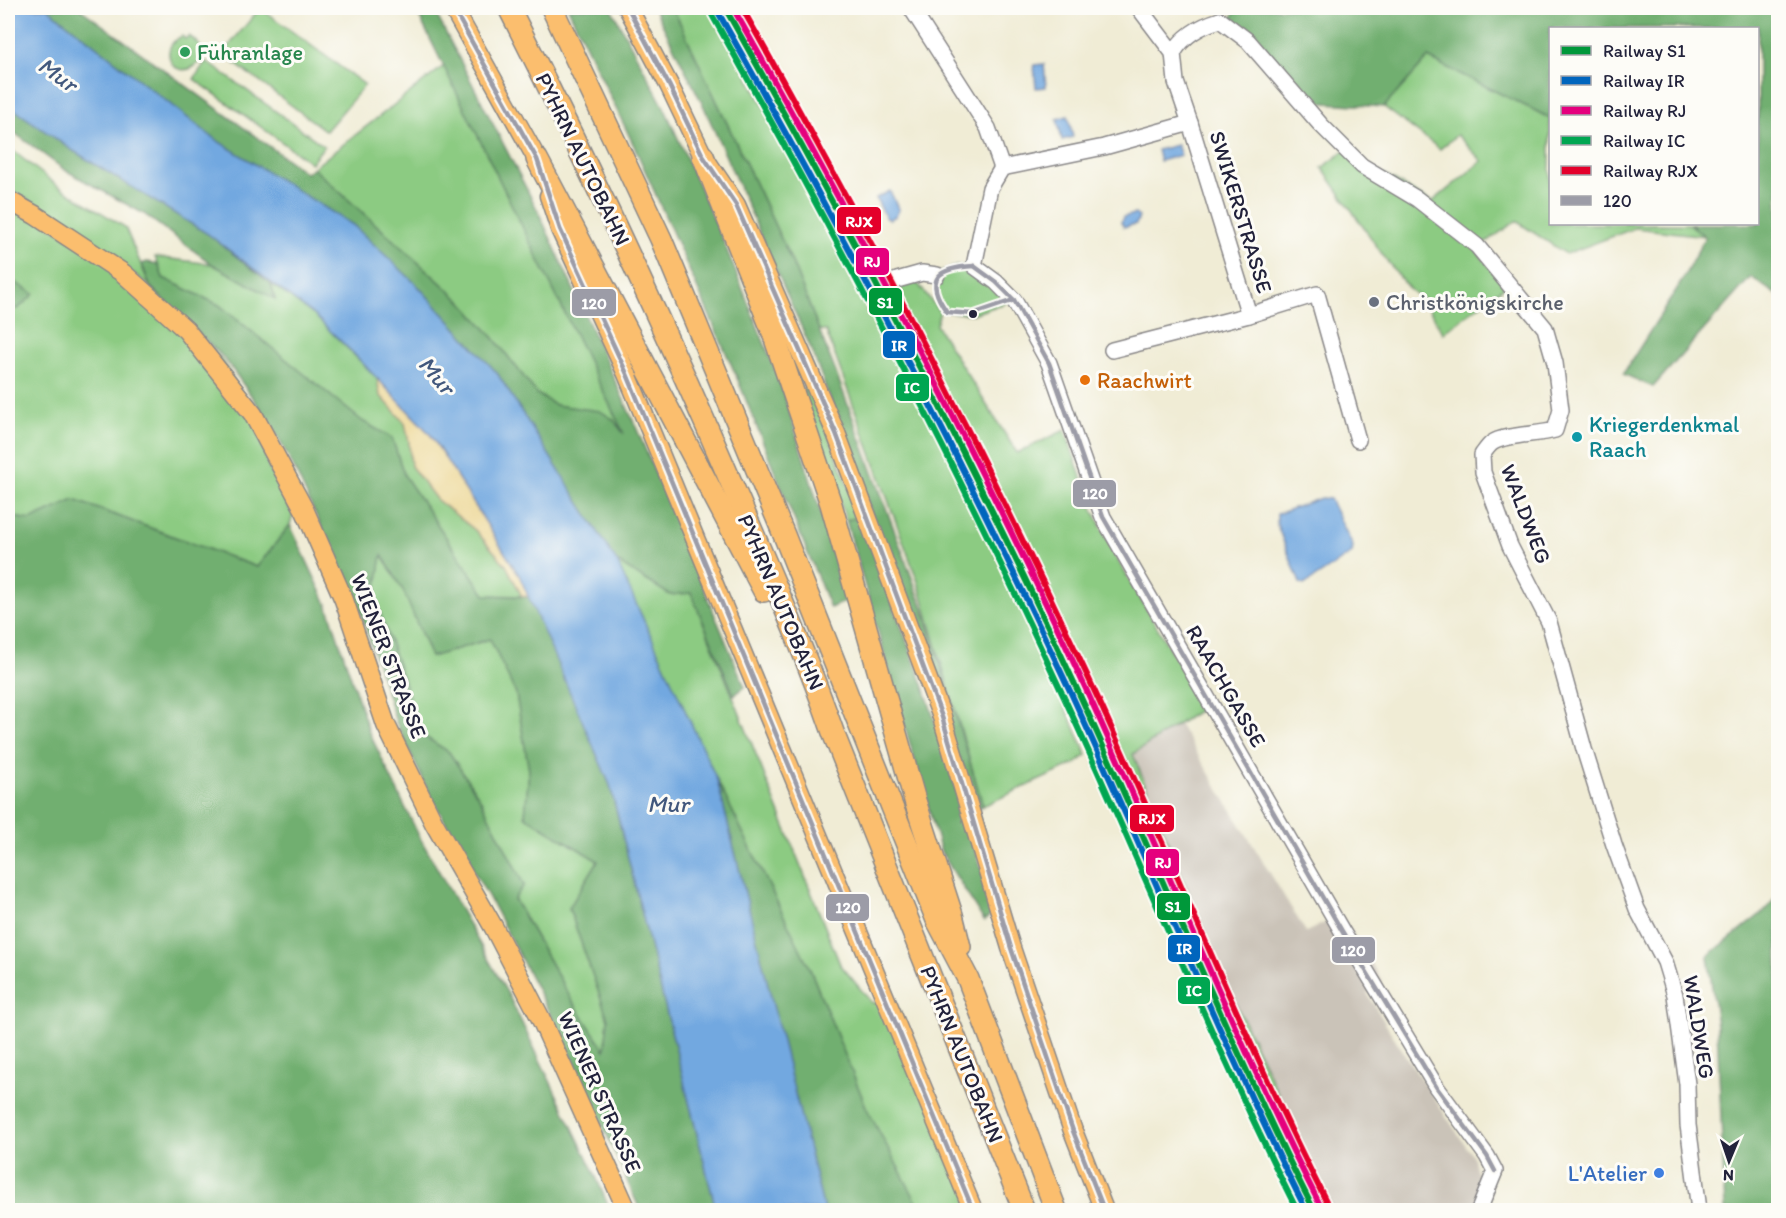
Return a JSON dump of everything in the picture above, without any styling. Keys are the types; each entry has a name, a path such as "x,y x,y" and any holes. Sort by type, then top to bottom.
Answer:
{"highway":[{"name":"PYHRN AUTOBAHN","path":"508,8 567,124 694,394 811,669 834,735 1024,1210"},
{"name":"PYHRN AUTOBAHN","path":"552,8 661,239 779,524 937,920 968,979 1056,1210"},
{"path":"703,156 772,330 831,504 916,804 952,915 968,979"},
{"path":"537,159 679,425 772,608 800,672 834,735"}],"main road":[{"path":"453,8 537,159 560,228 627,374 973,1210"},
{"path":"628,8 703,156 736,205 836,433 942,717 1011,948 1073,1131 1104,1210"},
{"name":"WIENER STRASSE","path":"8,200 35,215 123,273 186,330 254,414 305,511 344,600 386,725 434,823 494,928 540,1017 627,1210"}],"street":[{"path":"911,8 988,128 1002,168"},
{"path":"1139,8 1173,53 1180,41 1223,14"},
{"name":"WALDWEG","path":"1223,14 1320,124 1362,166 1417,199 1476,246 1545,328 1555,363 1561,410 1555,430 1543,434 1519,435 1493,442 1482,455 1483,472 1510,546 1549,622 1614,844 1637,909 1665,962 1674,995 1688,1084 1688,1125 1699,1210"},
{"name":"SWIKERSTRASSE","path":"1173,53 1176,82 1249,315"},
{"name":"SWIKERSTRASSE","path":"1002,168 1078,152 1190,123"},
{"name":"RAACHGASSE","path":"1002,168 990,188 974,266 996,282 1014,300 1049,363 1103,517 1342,931 1437,1088 1496,1171 1479,1210"},
{"path":"897,280 922,273 937,275"},
{"path":"1112,350 1249,315 1317,294 1358,440"}],"shaded area":[{"path":"1179,724 1306,932 1341,915 1383,982 1367,993 1400,1048 1474,1158 1478,1178 1492,1210 1333,1210 1222,975 1132,753"}],"green space":[{"path":"47,8 79,8 306,173 313,168 462,302 493,337 537,394 555,405 600,411 613,419 624,434 415,8 433,8 538,211 636,427 745,687 734,695 691,593 670,595 617,562 497,373 417,285 353,225 216,140"},
{"path":"260,8 365,85 326,131 222,54"},
{"path":"568,8 611,8 665,109 720,233 780,382 848,600 830,608 735,373 635,148"},
{"path":"654,8 673,8 792,262 835,370 925,613 983,806 976,808 812,351 704,107"},
{"path":"673,8 708,8 741,63 957,471 1087,755 1075,764 983,806 918,582 826,331 819,330 792,262"},
{"path":"1237,8 1778,8 1778,296 1751,277 1653,387 1623,374 1680,284 1705,237 1691,225 1759,225 1759,27 1549,27 1549,118 1428,58 1384,107 1311,102 1247,43 1230,21"},
{"name":"Führanlage","path":"182,36 185,39 189,36 199,45 202,54 200,61 187,69 179,69 172,64 169,55 171,46"},
{"path":"1428,58 1549,118 1549,225 1691,225 1705,236 1635,228 1566,254 1516,221 1476,250 1505,286 1443,333 1423,299 1410,290 1387,261 1322,168 1349,148 1369,166 1432,202 1482,161 1457,135 1440,149 1384,107"},
{"path":"206,61 324,146 311,163 194,79"},
{"path":"444,66 626,438 575,408 555,405 537,394 493,337 462,302 313,168"},
{"path":"8,105 72,150 208,234 271,284 275,299 212,264 144,214 65,170 8,128"},
{"path":"8,147 58,186 125,227 150,286 96,244 34,203 8,189"},
{"path":"8,200 151,289 223,361 253,414 269,468 293,515 290,525 257,567 74,500 30,520 8,516 8,307 18,309 33,294 8,278"},
{"path":"155,257 212,264 275,298 271,284 315,316 377,378 380,395 405,423 411,466 436,499 475,530 506,565 522,596 485,595 404,475 392,438 362,421 219,305 163,278"},
{"path":"147,262 158,264 163,278 219,305 362,421 392,438 404,475 485,595 529,597 610,785 716,1210 640,1210 569,1050 488,896 430,795 396,722 360,610 270,422 225,359 150,286 142,264","holes":["382,555 403,590 431,657 490,639 516,694 529,770 525,816 598,861 569,908 608,1019 605,1050 571,999 514,899 524,885 480,799 449,752 422,735 375,598"]},
{"path":"957,266 974,266 1014,300 973,314 947,312 938,301 935,284 937,275"},
{"path":"8,278 34,294 18,309 8,307"},
{"path":"915,280 940,312 936,325 1017,453 1065,430 1090,503 1114,554 1204,707 1133,754 1222,975 1333,1210 1325,1210 1260,1079 1128,776 995,493 889,287"},
{"path":"810,386 860,517 846,520 802,389"},
{"path":"74,500 257,567 290,525 327,604 369,732 419,836 508,994 610,1210 8,1210 8,516 30,520"},
{"path":"860,517 924,687 995,912 984,921 941,852 846,520"},
{"path":"382,555 403,590 431,657 490,639 516,694 529,770 525,816 598,861 569,908 608,1019 605,1051 571,999 514,898 524,885 480,799 449,752 422,735 375,598"},
{"path":"617,562 670,595 691,592 840,964 872,1003 893,998 984,1210 921,1210 867,1109 810,969 717,780"},
{"path":"717,780 810,969 867,1109 921,1210 824,1210"},
{"path":"1778,894 1778,1210 1725,1210 1717,1026 1708,956 1767,909"}],"sand":[{"path":"377,378 430,434 519,575 529,597 522,596 506,565 475,530 436,499 411,466 405,423 380,395"}],"water":[{"name":"Mur","path":"8,8 47,8 216,140 353,225 417,285 497,373 617,562 717,780 824,1210 716,1210 610,785 519,575 430,434 315,316 208,234 72,150 8,105"},
{"path":"1044,64 1046,87 1036,88 1034,65"},
{"path":"1068,116 1073,137 1062,140 1057,119"},
{"path":"1177,145 1181,155 1160,161 1157,150"},
{"path":"890,191 899,210 896,216 890,219 886,218 876,198"},
{"path":"1135,214 1139,217 1136,224 1124,227 1121,222 1123,217"},
{"path":"1321,498 1330,499 1353,546 1352,553 1304,585 1300,583 1277,525 1277,514"}],"rail line":[{"name":"S1","path":"725,8 864,260 995,516 1107,754 1222,1016 1314,1210"},
{"name":"RJ","path":"733,8 872,259 1003,515 1085,687 1229,1013 1321,1207"},
{"name":"RJX","path":"742,8 878,256 1007,509 1119,744 1264,1073 1327,1203"},
{"name":"IR","path":"718,12 856,263 987,519 1070,691 1244,1082 1306,1210"},
{"name":"IC","path":"712,15 849,266 980,521 1092,758 1235,1082 1297,1210"}],"transit line":[{"name":"120","path":"453,8 537,159 560,229 627,374 973,1210"},
{"name":"120","path":"628,8 703,156 736,205 836,433 942,717 1011,948 1073,1131 1104,1210"},
{"name":"120","path":"974,266 996,282 1014,300 1049,363 1103,517 1342,931 1437,1088 1487,1156 1495,1171"},
{"name":"120","path":"974,266 951,269 938,277 936,291 947,312 973,314 1014,300"}],"place":[{"name":"Führanlage","path":"185,52"},
{"name":"Christkönigskirche","path":"1374,302"},
{"name":"Raachwirt","path":"1085,380"},
{"name":"Kriegerdenkmal Raach","path":"1577,437"},
{"name":"L'Atelier","path":"1659,1173"}]}
